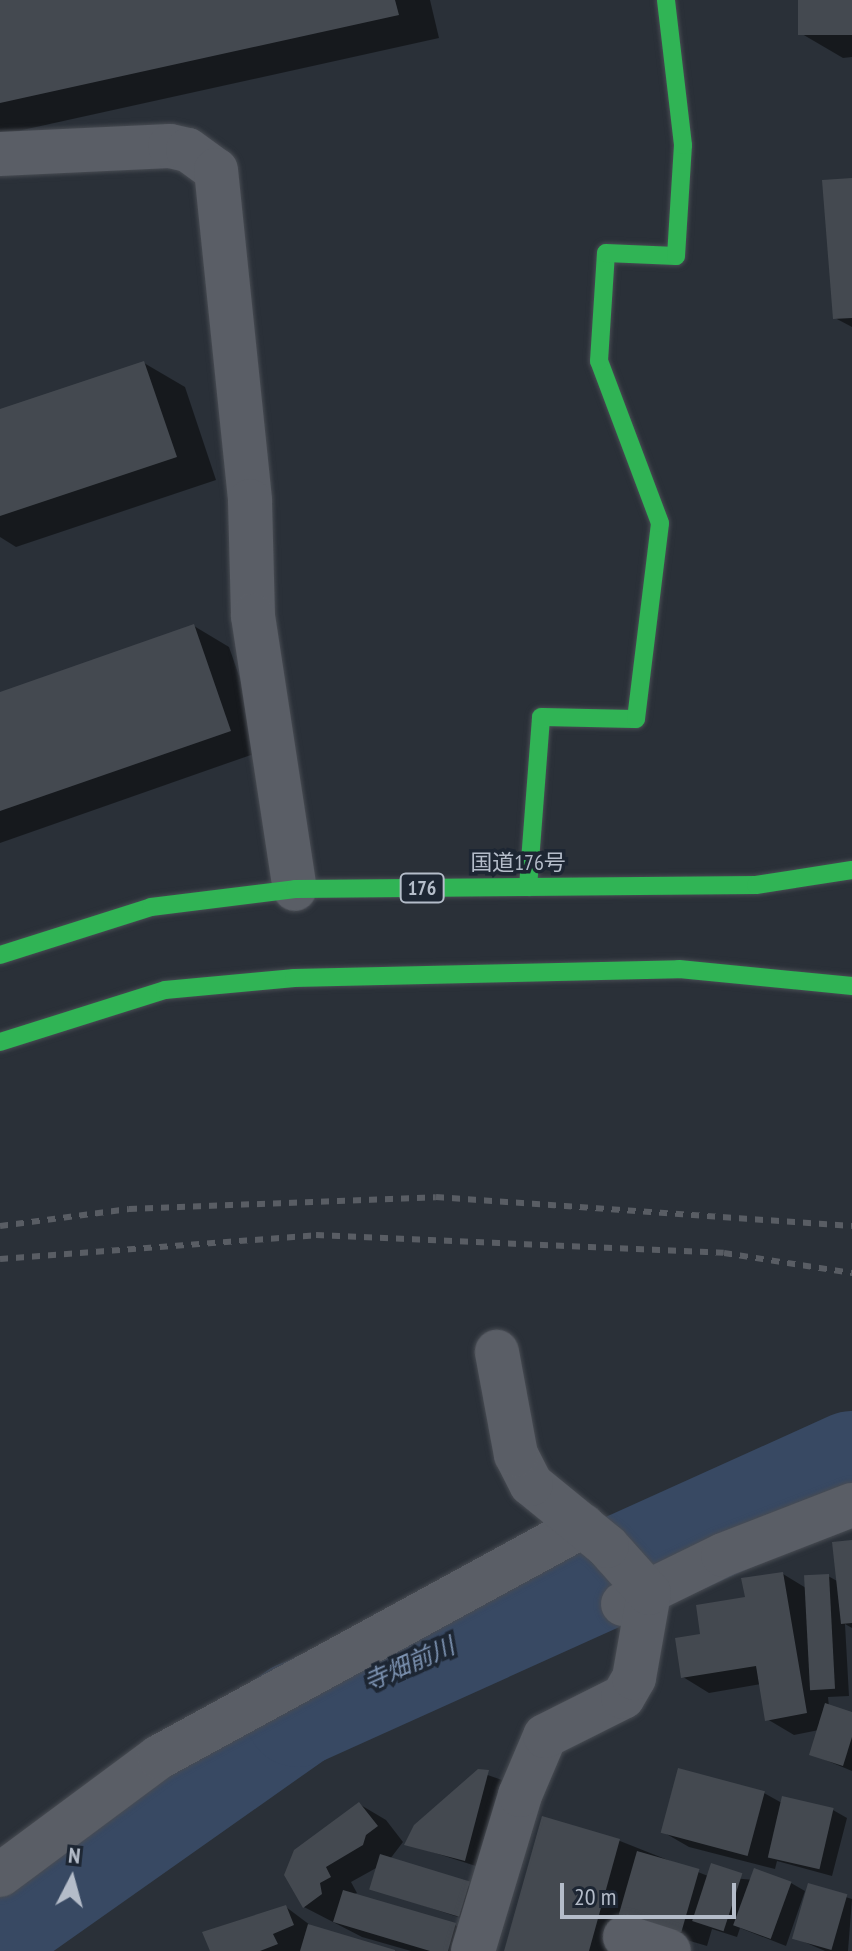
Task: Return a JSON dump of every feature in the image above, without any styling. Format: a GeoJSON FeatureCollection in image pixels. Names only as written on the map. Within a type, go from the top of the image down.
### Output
{"type":"FeatureCollection","features":[{"type":"Feature","properties":{"kind":"main road"},"geometry":{"type":"LineString","coordinates":[[528,887],[541,717],[636,719],[660,523],[599,361],[606,253],[676,256],[683,145],[666,0]]}},
{"type":"Feature","properties":{"kind":"main road","name":"国道176号"},"geometry":{"type":"LineString","coordinates":[[0,955],[151,907],[295,889],[756,885],[852,870]]}},
{"type":"Feature","properties":{"kind":"main road"},"geometry":{"type":"LineString","coordinates":[[0,1042],[165,990],[294,978],[679,969],[852,986]]}},
{"type":"Feature","properties":{"kind":"street"},"geometry":{"type":"LineString","coordinates":[[0,154],[170,146],[188,150],[216,170],[250,501],[253,616],[295,889]]}},
{"type":"Feature","properties":{"kind":"street"},"geometry":{"type":"LineString","coordinates":[[473,1951],[520,1795],[545,1736],[623,1697],[634,1678],[638,1594],[595,1536],[531,1484],[516,1455],[497,1352]]}},
{"type":"Feature","properties":{"kind":"street"},"geometry":{"type":"LineString","coordinates":[[638,1594],[723,1555],[852,1505]]}},
{"type":"Feature","properties":{"kind":"street"},"geometry":{"type":"LineString","coordinates":[[0,1875],[159,1757],[595,1536]]}},
{"type":"Feature","properties":{"kind":"street"},"geometry":{"type":"LineString","coordinates":[[625,1937],[669,1951]]}},
{"type":"Feature","properties":{"kind":"building"},"geometry":{"type":"Polygon","coordinates":[[[0,0],[395,0],[399,15],[0,103],[0,0]]]}},
{"type":"Feature","properties":{"kind":"building"},"geometry":{"type":"Polygon","coordinates":[[[798,0],[852,0],[852,35],[798,35],[798,0]]]}},
{"type":"Feature","properties":{"kind":"building"},"geometry":{"type":"Polygon","coordinates":[[[852,178],[852,318],[833,319],[822,180],[852,178]]]}},
{"type":"Feature","properties":{"kind":"building"},"geometry":{"type":"Polygon","coordinates":[[[144,361],[177,457],[0,516],[0,409],[144,361]]]}},
{"type":"Feature","properties":{"kind":"building"},"geometry":{"type":"Polygon","coordinates":[[[194,624],[231,731],[0,811],[0,692],[194,624]]]}},
{"type":"Feature","properties":{"kind":"building"},"geometry":{"type":"Polygon","coordinates":[[[852,1540],[852,1623],[841,1624],[832,1542],[852,1540]]]}},
{"type":"Feature","properties":{"kind":"building"},"geometry":{"type":"Polygon","coordinates":[[[783,1572],[807,1713],[765,1721],[756,1666],[681,1678],[675,1638],[700,1634],[696,1605],[745,1597],[741,1578],[783,1572]]]}},
{"type":"Feature","properties":{"kind":"building"},"geometry":{"type":"Polygon","coordinates":[[[829,1574],[835,1689],[810,1690],[804,1575],[829,1574]]]}},
{"type":"Feature","properties":{"kind":"building"},"geometry":{"type":"Polygon","coordinates":[[[825,1703],[852,1712],[852,1737],[843,1766],[809,1755],[825,1703]]]}},
{"type":"Feature","properties":{"kind":"building"},"geometry":{"type":"Polygon","coordinates":[[[678,1768],[765,1791],[748,1856],[661,1833],[678,1768]]]}},
{"type":"Feature","properties":{"kind":"building"},"geometry":{"type":"Polygon","coordinates":[[[478,1769],[489,1770],[465,1861],[404,1845],[414,1825],[478,1769]]]}},
{"type":"Feature","properties":{"kind":"building"},"geometry":{"type":"Polygon","coordinates":[[[782,1796],[834,1808],[819,1869],[768,1857],[782,1796]]]}},
{"type":"Feature","properties":{"kind":"building"},"geometry":{"type":"Polygon","coordinates":[[[359,1802],[378,1826],[366,1835],[363,1845],[326,1867],[331,1877],[320,1883],[322,1894],[303,1908],[284,1875],[294,1850],[359,1802]]]}},
{"type":"Feature","properties":{"kind":"building"},"geometry":{"type":"Polygon","coordinates":[[[542,1816],[620,1839],[589,1951],[504,1951],[542,1816]]]}},
{"type":"Feature","properties":{"kind":"building"},"geometry":{"type":"Polygon","coordinates":[[[637,1851],[699,1869],[681,1932],[619,1914],[637,1851]]]}},
{"type":"Feature","properties":{"kind":"building"},"geometry":{"type":"Polygon","coordinates":[[[380,1854],[470,1881],[459,1917],[369,1889],[380,1854]]]}},
{"type":"Feature","properties":{"kind":"building"},"geometry":{"type":"Polygon","coordinates":[[[711,1863],[742,1873],[724,1931],[692,1921],[711,1863]]]}},
{"type":"Feature","properties":{"kind":"building"},"geometry":{"type":"Polygon","coordinates":[[[754,1868],[792,1882],[771,1939],[733,1925],[754,1868]]]}},
{"type":"Feature","properties":{"kind":"building"},"geometry":{"type":"Polygon","coordinates":[[[808,1883],[847,1894],[831,1950],[792,1939],[808,1883]]]}},
{"type":"Feature","properties":{"kind":"building"},"geometry":{"type":"Polygon","coordinates":[[[343,1890],[456,1923],[448,1951],[430,1951],[333,1922],[343,1890]]]}},
{"type":"Feature","properties":{"kind":"building"},"geometry":{"type":"Polygon","coordinates":[[[286,1905],[294,1925],[273,1934],[278,1944],[260,1951],[210,1951],[202,1932],[286,1905]]]}},
{"type":"Feature","properties":{"kind":"building"},"geometry":{"type":"Polygon","coordinates":[[[308,1924],[395,1950],[395,1951],[300,1951],[308,1924]]]}},
{"type":"Feature","properties":{"kind":"waterway","name":"寺畑前川"},"geometry":{"type":"LineString","coordinates":[[0,1924],[298,1714],[852,1464]]}},
{"type":"Feature","properties":{"kind":"railway"},"geometry":{"type":"LineString","coordinates":[[0,1226],[129,1209],[436,1197],[852,1226]]}},
{"type":"Feature","properties":{"kind":"railway"},"geometry":{"type":"LineString","coordinates":[[0,1259],[316,1235],[724,1253],[852,1273]]}},
{"type":"Feature","properties":{"kind":"traffic: fast"},"geometry":{"type":"LineString","coordinates":[[528,887],[541,717],[636,719],[660,523],[599,361],[606,253],[676,256],[683,145],[666,0]]}},
{"type":"Feature","properties":{"kind":"traffic: fast"},"geometry":{"type":"LineString","coordinates":[[0,955],[151,907],[295,889],[756,885],[852,870]]}},
{"type":"Feature","properties":{"kind":"traffic: fast"},"geometry":{"type":"LineString","coordinates":[[0,1042],[165,990],[294,978],[679,969],[852,986]]}}]}
